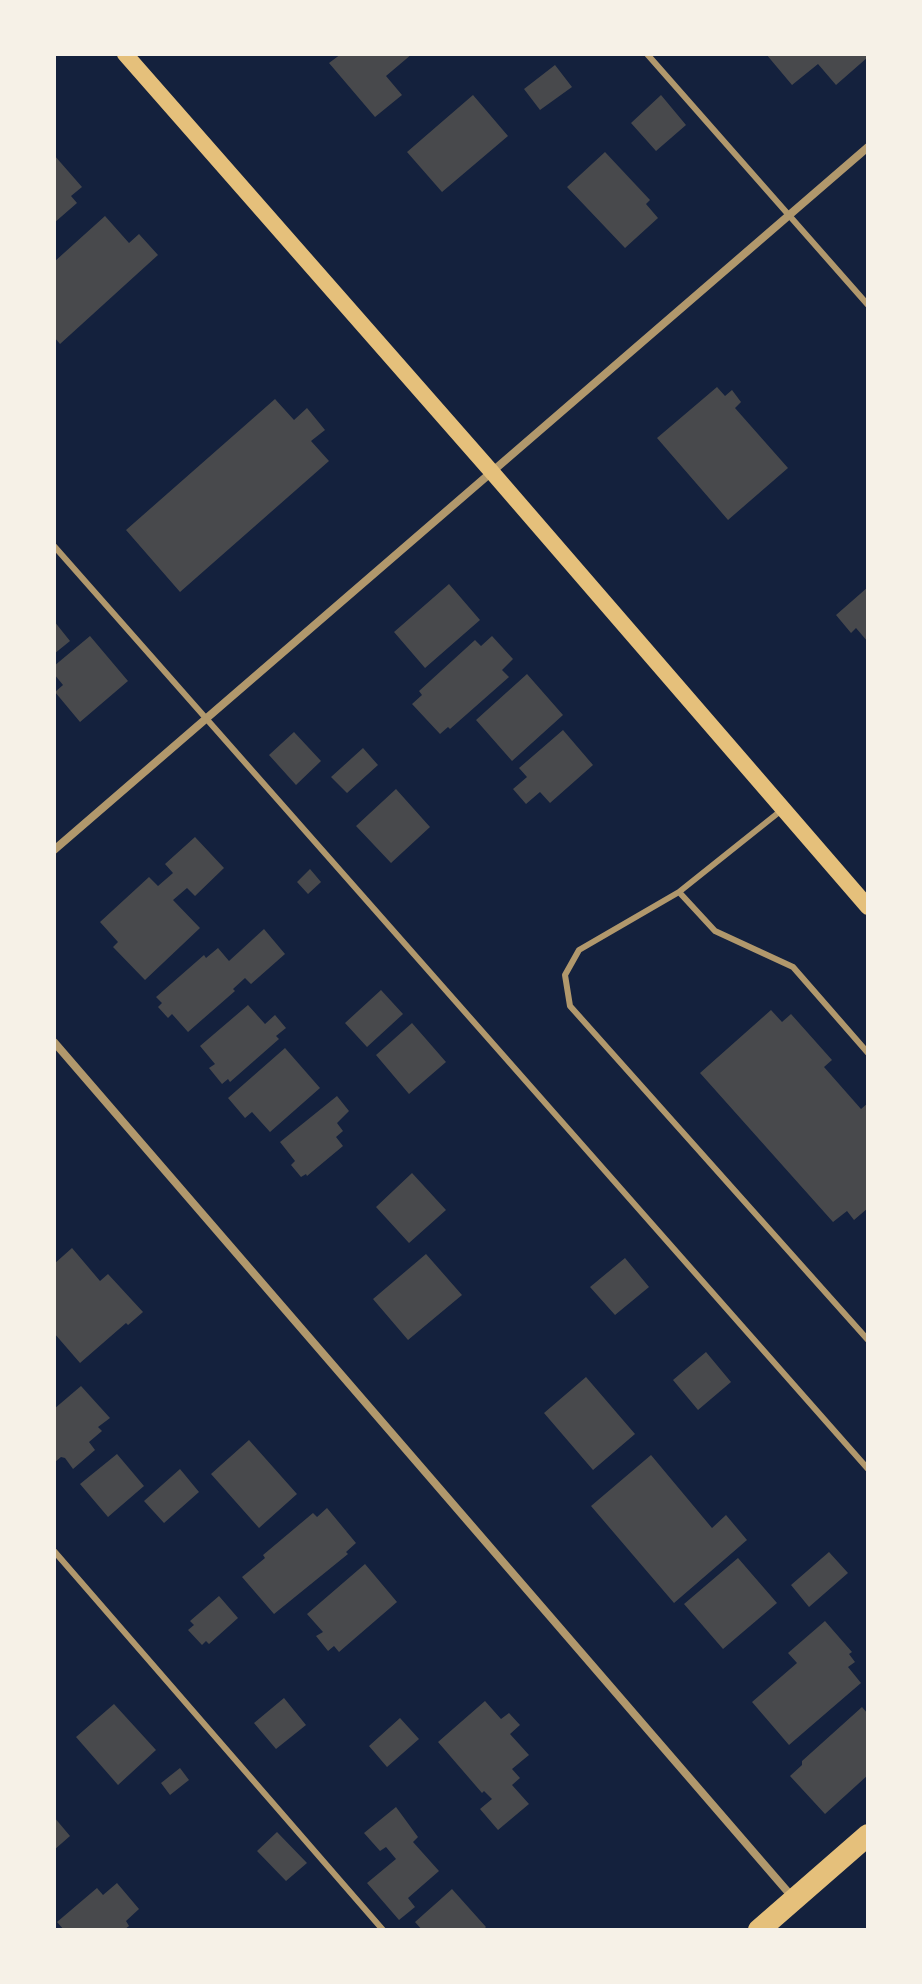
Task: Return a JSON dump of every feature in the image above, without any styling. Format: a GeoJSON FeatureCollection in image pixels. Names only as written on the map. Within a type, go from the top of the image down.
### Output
{"type":"FeatureCollection","features":[{"type":"Feature","properties":{"kind":"highway"},"geometry":{"type":"LineString","coordinates":[[759,1930],[868,1835]]}},
{"type":"Feature","properties":{"kind":"main road"},"geometry":{"type":"LineString","coordinates":[[125,54],[868,907]]}},
{"type":"Feature","properties":{"kind":"street"},"geometry":{"type":"LineString","coordinates":[[54,850],[868,147]]}},
{"type":"Feature","properties":{"kind":"street"},"geometry":{"type":"LineString","coordinates":[[54,1042],[794,1899]]}},
{"type":"Feature","properties":{"kind":"lane"},"geometry":{"type":"LineString","coordinates":[[647,54],[868,305]]}},
{"type":"Feature","properties":{"kind":"lane"},"geometry":{"type":"LineString","coordinates":[[54,546],[868,1469]]}},
{"type":"Feature","properties":{"kind":"lane"},"geometry":{"type":"LineString","coordinates":[[783,809],[679,892],[579,950],[565,975],[570,1006],[868,1340]]}},
{"type":"Feature","properties":{"kind":"lane"},"geometry":{"type":"LineString","coordinates":[[679,892],[715,931],[793,967],[868,1053]]}},
{"type":"Feature","properties":{"kind":"lane"},"geometry":{"type":"LineString","coordinates":[[54,1551],[383,1930]]}},
{"type":"Feature","properties":{"kind":"building"},"geometry":{"type":"Polygon","coordinates":[[[341,54],[412,54],[386,76],[402,95],[375,117],[329,63],[341,54]]]}},
{"type":"Feature","properties":{"kind":"building"},"geometry":{"type":"Polygon","coordinates":[[[766,54],[868,54],[868,57],[836,85],[818,64],[792,85],[766,54]]]}},
{"type":"Feature","properties":{"kind":"building"},"geometry":{"type":"Polygon","coordinates":[[[555,65],[572,87],[540,110],[524,89],[555,65]]]}},
{"type":"Feature","properties":{"kind":"building"},"geometry":{"type":"Polygon","coordinates":[[[473,95],[508,136],[442,192],[407,152],[473,95]]]}},
{"type":"Feature","properties":{"kind":"building"},"geometry":{"type":"Polygon","coordinates":[[[661,95],[686,125],[656,151],[631,123],[661,95]]]}},
{"type":"Feature","properties":{"kind":"building"},"geometry":{"type":"Polygon","coordinates":[[[605,152],[650,200],[646,204],[658,218],[625,248],[567,187],[605,152]]]}},
{"type":"Feature","properties":{"kind":"building"},"geometry":{"type":"Polygon","coordinates":[[[54,155],[82,187],[71,196],[77,203],[54,223],[54,155]]]}},
{"type":"Feature","properties":{"kind":"building"},"geometry":{"type":"Polygon","coordinates":[[[105,216],[129,243],[139,234],[158,255],[60,344],[54,337],[54,262],[105,216]]]}},
{"type":"Feature","properties":{"kind":"building"},"geometry":{"type":"Polygon","coordinates":[[[717,387],[725,396],[732,390],[741,402],[735,408],[788,468],[728,520],[657,438],[717,387]]]}},
{"type":"Feature","properties":{"kind":"building"},"geometry":{"type":"Polygon","coordinates":[[[275,399],[294,420],[307,408],[325,430],[311,441],[329,461],[180,592],[126,530],[275,399]]]}},
{"type":"Feature","properties":{"kind":"building"},"geometry":{"type":"Polygon","coordinates":[[[449,584],[480,620],[425,668],[394,632],[449,584]]]}},
{"type":"Feature","properties":{"kind":"building"},"geometry":{"type":"Polygon","coordinates":[[[868,587],[868,642],[856,628],[851,633],[836,615],[868,587]]]}},
{"type":"Feature","properties":{"kind":"building"},"geometry":{"type":"Polygon","coordinates":[[[54,621],[70,641],[54,654],[54,621]]]}},
{"type":"Feature","properties":{"kind":"building"},"geometry":{"type":"Polygon","coordinates":[[[90,636],[128,681],[80,722],[55,692],[63,685],[54,674],[54,666],[90,636]]]}},
{"type":"Feature","properties":{"kind":"building"},"geometry":{"type":"Polygon","coordinates":[[[492,636],[513,659],[502,670],[509,677],[450,729],[448,727],[440,734],[412,704],[422,695],[419,691],[475,640],[481,646],[492,636]]]}},
{"type":"Feature","properties":{"kind":"building"},"geometry":{"type":"Polygon","coordinates":[[[527,674],[563,715],[512,761],[476,720],[527,674]]]}},
{"type":"Feature","properties":{"kind":"building"},"geometry":{"type":"Polygon","coordinates":[[[563,730],[593,765],[550,803],[540,792],[526,804],[513,789],[527,777],[519,768],[563,730]]]}},
{"type":"Feature","properties":{"kind":"building"},"geometry":{"type":"Polygon","coordinates":[[[294,732],[321,761],[296,785],[269,755],[294,732]]]}},
{"type":"Feature","properties":{"kind":"building"},"geometry":{"type":"Polygon","coordinates":[[[363,748],[378,765],[347,793],[331,777],[363,748]]]}},
{"type":"Feature","properties":{"kind":"building"},"geometry":{"type":"Polygon","coordinates":[[[396,789],[430,827],[391,863],[356,826],[396,789]]]}},
{"type":"Feature","properties":{"kind":"building"},"geometry":{"type":"Polygon","coordinates":[[[195,837],[224,868],[195,896],[187,888],[173,900],[200,928],[145,980],[113,947],[118,942],[100,922],[149,877],[158,886],[173,873],[165,864],[195,837]]]}},
{"type":"Feature","properties":{"kind":"building"},"geometry":{"type":"Polygon","coordinates":[[[310,869],[321,882],[308,894],[297,882],[310,869]]]}},
{"type":"Feature","properties":{"kind":"building"},"geometry":{"type":"Polygon","coordinates":[[[264,929],[285,954],[251,984],[245,978],[233,989],[235,991],[188,1032],[172,1014],[168,1018],[158,1007],[162,1003],[156,997],[204,955],[206,958],[218,948],[229,961],[264,929]]]}},
{"type":"Feature","properties":{"kind":"building"},"geometry":{"type":"Polygon","coordinates":[[[381,990],[403,1014],[367,1047],[345,1023],[381,990]]]}},
{"type":"Feature","properties":{"kind":"building"},"geometry":{"type":"Polygon","coordinates":[[[248,1005],[265,1024],[275,1015],[286,1028],[276,1036],[279,1039],[230,1082],[228,1079],[222,1084],[209,1068],[215,1064],[200,1046],[248,1005]]]}},
{"type":"Feature","properties":{"kind":"building"},"geometry":{"type":"Polygon","coordinates":[[[771,1010],[782,1022],[791,1014],[832,1060],[824,1067],[861,1109],[868,1103],[868,1208],[854,1220],[847,1211],[833,1222],[700,1073],[771,1010]]]}},
{"type":"Feature","properties":{"kind":"building"},"geometry":{"type":"Polygon","coordinates":[[[412,1023],[446,1062],[409,1094],[376,1055],[412,1023]]]}},
{"type":"Feature","properties":{"kind":"building"},"geometry":{"type":"Polygon","coordinates":[[[285,1048],[320,1088],[270,1132],[252,1112],[245,1118],[228,1098],[285,1048]]]}},
{"type":"Feature","properties":{"kind":"building"},"geometry":{"type":"Polygon","coordinates":[[[337,1096],[349,1111],[337,1123],[343,1131],[336,1137],[343,1146],[307,1176],[301,1177],[291,1165],[295,1161],[280,1142],[337,1096]]]}},
{"type":"Feature","properties":{"kind":"building"},"geometry":{"type":"Polygon","coordinates":[[[412,1173],[446,1210],[409,1243],[376,1207],[412,1173]]]}},
{"type":"Feature","properties":{"kind":"building"},"geometry":{"type":"Polygon","coordinates":[[[72,1248],[100,1281],[108,1274],[143,1312],[80,1363],[54,1333],[54,1264],[72,1248]]]}},
{"type":"Feature","properties":{"kind":"building"},"geometry":{"type":"Polygon","coordinates":[[[426,1254],[462,1295],[408,1340],[373,1299],[426,1254]]]}},
{"type":"Feature","properties":{"kind":"building"},"geometry":{"type":"Polygon","coordinates":[[[625,1258],[649,1287],[615,1315],[590,1287],[625,1258]]]}},
{"type":"Feature","properties":{"kind":"building"},"geometry":{"type":"Polygon","coordinates":[[[706,1352],[731,1382],[698,1410],[673,1380],[706,1352]]]}},
{"type":"Feature","properties":{"kind":"building"},"geometry":{"type":"Polygon","coordinates":[[[586,1377],[635,1434],[593,1470],[544,1413],[586,1377]]]}},
{"type":"Feature","properties":{"kind":"building"},"geometry":{"type":"Polygon","coordinates":[[[81,1386],[110,1418],[98,1427],[102,1431],[89,1442],[95,1450],[73,1469],[65,1458],[54,1461],[54,1409],[81,1386]]]}},
{"type":"Feature","properties":{"kind":"building"},"geometry":{"type":"Polygon","coordinates":[[[249,1440],[297,1494],[259,1528],[211,1474],[249,1440]]]}},
{"type":"Feature","properties":{"kind":"building"},"geometry":{"type":"Polygon","coordinates":[[[117,1454],[144,1486],[108,1517],[80,1484],[117,1454]]]}},
{"type":"Feature","properties":{"kind":"building"},"geometry":{"type":"Polygon","coordinates":[[[651,1455],[712,1528],[726,1515],[747,1540],[674,1603],[591,1506],[651,1455]]]}},
{"type":"Feature","properties":{"kind":"building"},"geometry":{"type":"Polygon","coordinates":[[[180,1469],[199,1492],[164,1523],[144,1501],[180,1469]]]}},
{"type":"Feature","properties":{"kind":"building"},"geometry":{"type":"Polygon","coordinates":[[[327,1508],[356,1543],[346,1552],[348,1554],[274,1614],[242,1577],[313,1513],[317,1517],[327,1508]]]}},
{"type":"Feature","properties":{"kind":"building"},"geometry":{"type":"Polygon","coordinates":[[[829,1552],[848,1573],[809,1607],[791,1585],[829,1552]]]}},
{"type":"Feature","properties":{"kind":"building"},"geometry":{"type":"Polygon","coordinates":[[[738,1558],[777,1603],[723,1649],[684,1604],[738,1558]]]}},
{"type":"Feature","properties":{"kind":"building"},"geometry":{"type":"Polygon","coordinates":[[[365,1564],[397,1602],[339,1652],[334,1646],[328,1651],[316,1636],[323,1632],[307,1614],[365,1564]]]}},
{"type":"Feature","properties":{"kind":"building"},"geometry":{"type":"Polygon","coordinates":[[[219,1596],[238,1618],[209,1644],[206,1641],[202,1645],[188,1630],[194,1625],[190,1621],[219,1596]]]}},
{"type":"Feature","properties":{"kind":"building"},"geometry":{"type":"Polygon","coordinates":[[[825,1621],[852,1652],[849,1654],[855,1662],[848,1667],[861,1683],[789,1745],[752,1702],[797,1663],[788,1653],[825,1621]]]}},
{"type":"Feature","properties":{"kind":"building"},"geometry":{"type":"Polygon","coordinates":[[[284,1698],[306,1725],[276,1749],[254,1723],[284,1698]]]}},
{"type":"Feature","properties":{"kind":"building"},"geometry":{"type":"Polygon","coordinates":[[[485,1701],[501,1719],[509,1713],[520,1725],[510,1734],[529,1755],[512,1769],[520,1778],[512,1785],[529,1804],[498,1830],[480,1809],[492,1799],[484,1791],[482,1793],[438,1742],[485,1701]]]}},
{"type":"Feature","properties":{"kind":"building"},"geometry":{"type":"Polygon","coordinates":[[[114,1704],[156,1750],[118,1785],[76,1737],[114,1704]]]}},
{"type":"Feature","properties":{"kind":"building"},"geometry":{"type":"Polygon","coordinates":[[[862,1707],[868,1714],[868,1775],[825,1814],[790,1776],[802,1765],[802,1761],[862,1707]]]}},
{"type":"Feature","properties":{"kind":"building"},"geometry":{"type":"Polygon","coordinates":[[[400,1718],[419,1739],[387,1767],[369,1746],[400,1718]]]}},
{"type":"Feature","properties":{"kind":"building"},"geometry":{"type":"Polygon","coordinates":[[[180,1768],[189,1780],[170,1795],[161,1783],[180,1768]]]}},
{"type":"Feature","properties":{"kind":"building"},"geometry":{"type":"Polygon","coordinates":[[[396,1807],[418,1837],[413,1842],[439,1871],[408,1898],[415,1907],[399,1920],[367,1883],[396,1859],[386,1847],[380,1851],[364,1833],[396,1807]]]}},
{"type":"Feature","properties":{"kind":"building"},"geometry":{"type":"Polygon","coordinates":[[[54,1817],[70,1836],[54,1850],[54,1817]]]}},
{"type":"Feature","properties":{"kind":"building"},"geometry":{"type":"Polygon","coordinates":[[[277,1832],[307,1863],[286,1881],[257,1851],[277,1832]]]}},
{"type":"Feature","properties":{"kind":"building"},"geometry":{"type":"Polygon","coordinates":[[[117,1883],[139,1909],[126,1921],[129,1926],[124,1930],[64,1930],[57,1922],[97,1888],[103,1895],[117,1883]]]}},
{"type":"Feature","properties":{"kind":"building"},"geometry":{"type":"Polygon","coordinates":[[[452,1889],[486,1927],[483,1930],[422,1930],[415,1922],[452,1889]]]}}]}
